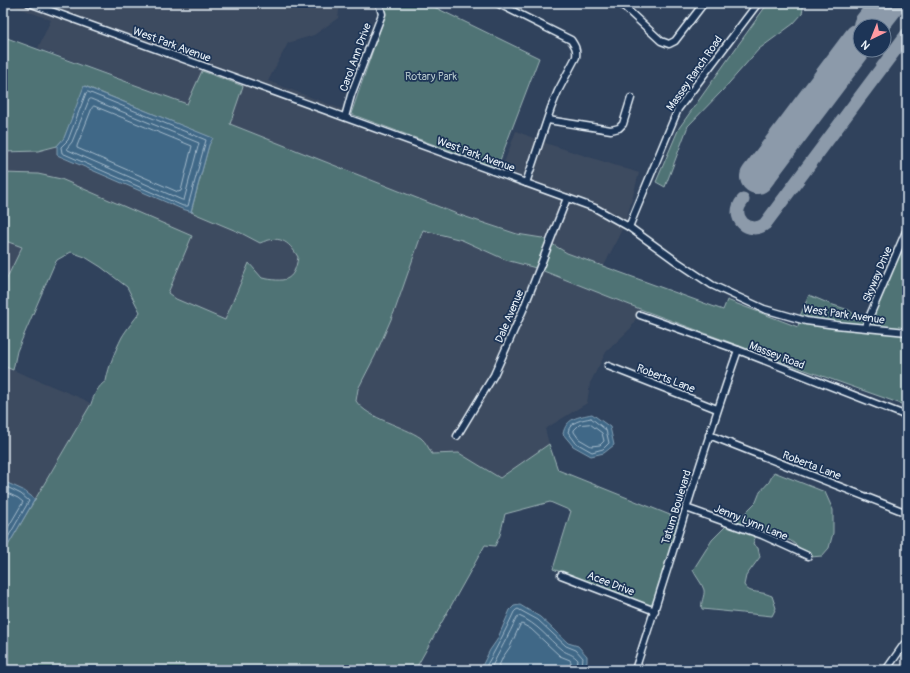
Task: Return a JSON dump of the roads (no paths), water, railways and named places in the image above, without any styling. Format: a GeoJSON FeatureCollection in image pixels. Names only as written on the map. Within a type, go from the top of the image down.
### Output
{"type":"FeatureCollection","features":[{"type":"Feature","properties":{"kind":"street","name":"West Park Avenue"},"geometry":{"type":"LineString","coordinates":[[29,3],[595,208],[629,226],[676,261],[712,285],[764,309],[806,320],[836,325],[907,332]]}},
{"type":"Feature","properties":{"kind":"street","name":"Carol Ann Drive"},"geometry":{"type":"LineString","coordinates":[[344,117],[382,14],[379,3]]}},
{"type":"Feature","properties":{"kind":"street"},"geometry":{"type":"LineString","coordinates":[[498,3],[570,40],[577,51],[576,57],[558,91],[526,183]]}},
{"type":"Feature","properties":{"kind":"street"},"geometry":{"type":"LineString","coordinates":[[620,3],[661,42],[669,44],[675,41],[704,3]]}},
{"type":"Feature","properties":{"kind":"street","name":"Massey Ranch Road"},"geometry":{"type":"LineString","coordinates":[[629,226],[678,110],[758,3]]}},
{"type":"Feature","properties":{"kind":"street"},"geometry":{"type":"LineString","coordinates":[[548,120],[611,130],[619,128],[623,124],[630,98]]}},
{"type":"Feature","properties":{"kind":"street","name":"Dale Avenue"},"geometry":{"type":"LineString","coordinates":[[457,436],[497,368],[524,310],[567,198]]}},
{"type":"Feature","properties":{"kind":"street","name":"Skyway Drive"},"geometry":{"type":"LineString","coordinates":[[865,327],[907,229]]}},
{"type":"Feature","properties":{"kind":"street","name":"Massey Road"},"geometry":{"type":"LineString","coordinates":[[640,315],[738,350],[907,416]]}},
{"type":"Feature","properties":{"kind":"street","name":"Tatum Boulevard"},"geometry":{"type":"LineString","coordinates":[[635,670],[655,611],[717,409],[738,350]]}},
{"type":"Feature","properties":{"kind":"street","name":"Roberts Lane"},"geometry":{"type":"LineString","coordinates":[[608,366],[717,409]]}},
{"type":"Feature","properties":{"kind":"street","name":"Roberta Lane"},"geometry":{"type":"LineString","coordinates":[[709,435],[907,513]]}},
{"type":"Feature","properties":{"kind":"street","name":"Jenny Lynn Lane"},"geometry":{"type":"LineString","coordinates":[[686,508],[762,535],[808,556]]}},
{"type":"Feature","properties":{"kind":"street","name":"Acee Drive"},"geometry":{"type":"LineString","coordinates":[[561,575],[655,611]]}},
{"type":"Feature","properties":{"kind":"street"},"geometry":{"type":"LineString","coordinates":[[886,670],[907,640]]}},
{"type":"Feature","properties":{"kind":"water"},"geometry":{"type":"Polygon","coordinates":[[[84,86],[213,138],[209,145],[191,211],[193,212],[182,209],[57,155],[57,146],[64,138],[84,86]]]}},
{"type":"Feature","properties":{"kind":"water"},"geometry":{"type":"Polygon","coordinates":[[[592,414],[610,427],[614,445],[604,453],[591,456],[573,446],[563,434],[570,421],[577,417],[592,414]]]}},
{"type":"Feature","properties":{"kind":"water"},"geometry":{"type":"Polygon","coordinates":[[[3,481],[23,490],[35,499],[3,554],[3,481]]]}},
{"type":"Feature","properties":{"kind":"water"},"geometry":{"type":"Polygon","coordinates":[[[520,605],[540,617],[568,643],[578,646],[587,656],[587,662],[584,670],[480,670],[497,640],[510,610],[514,606],[520,605]]]}},
{"type":"Feature","properties":{"kind":"park label","name":"Rotary Park"},"geometry":{"type":"Point","coordinates":[431,76]}}]}
